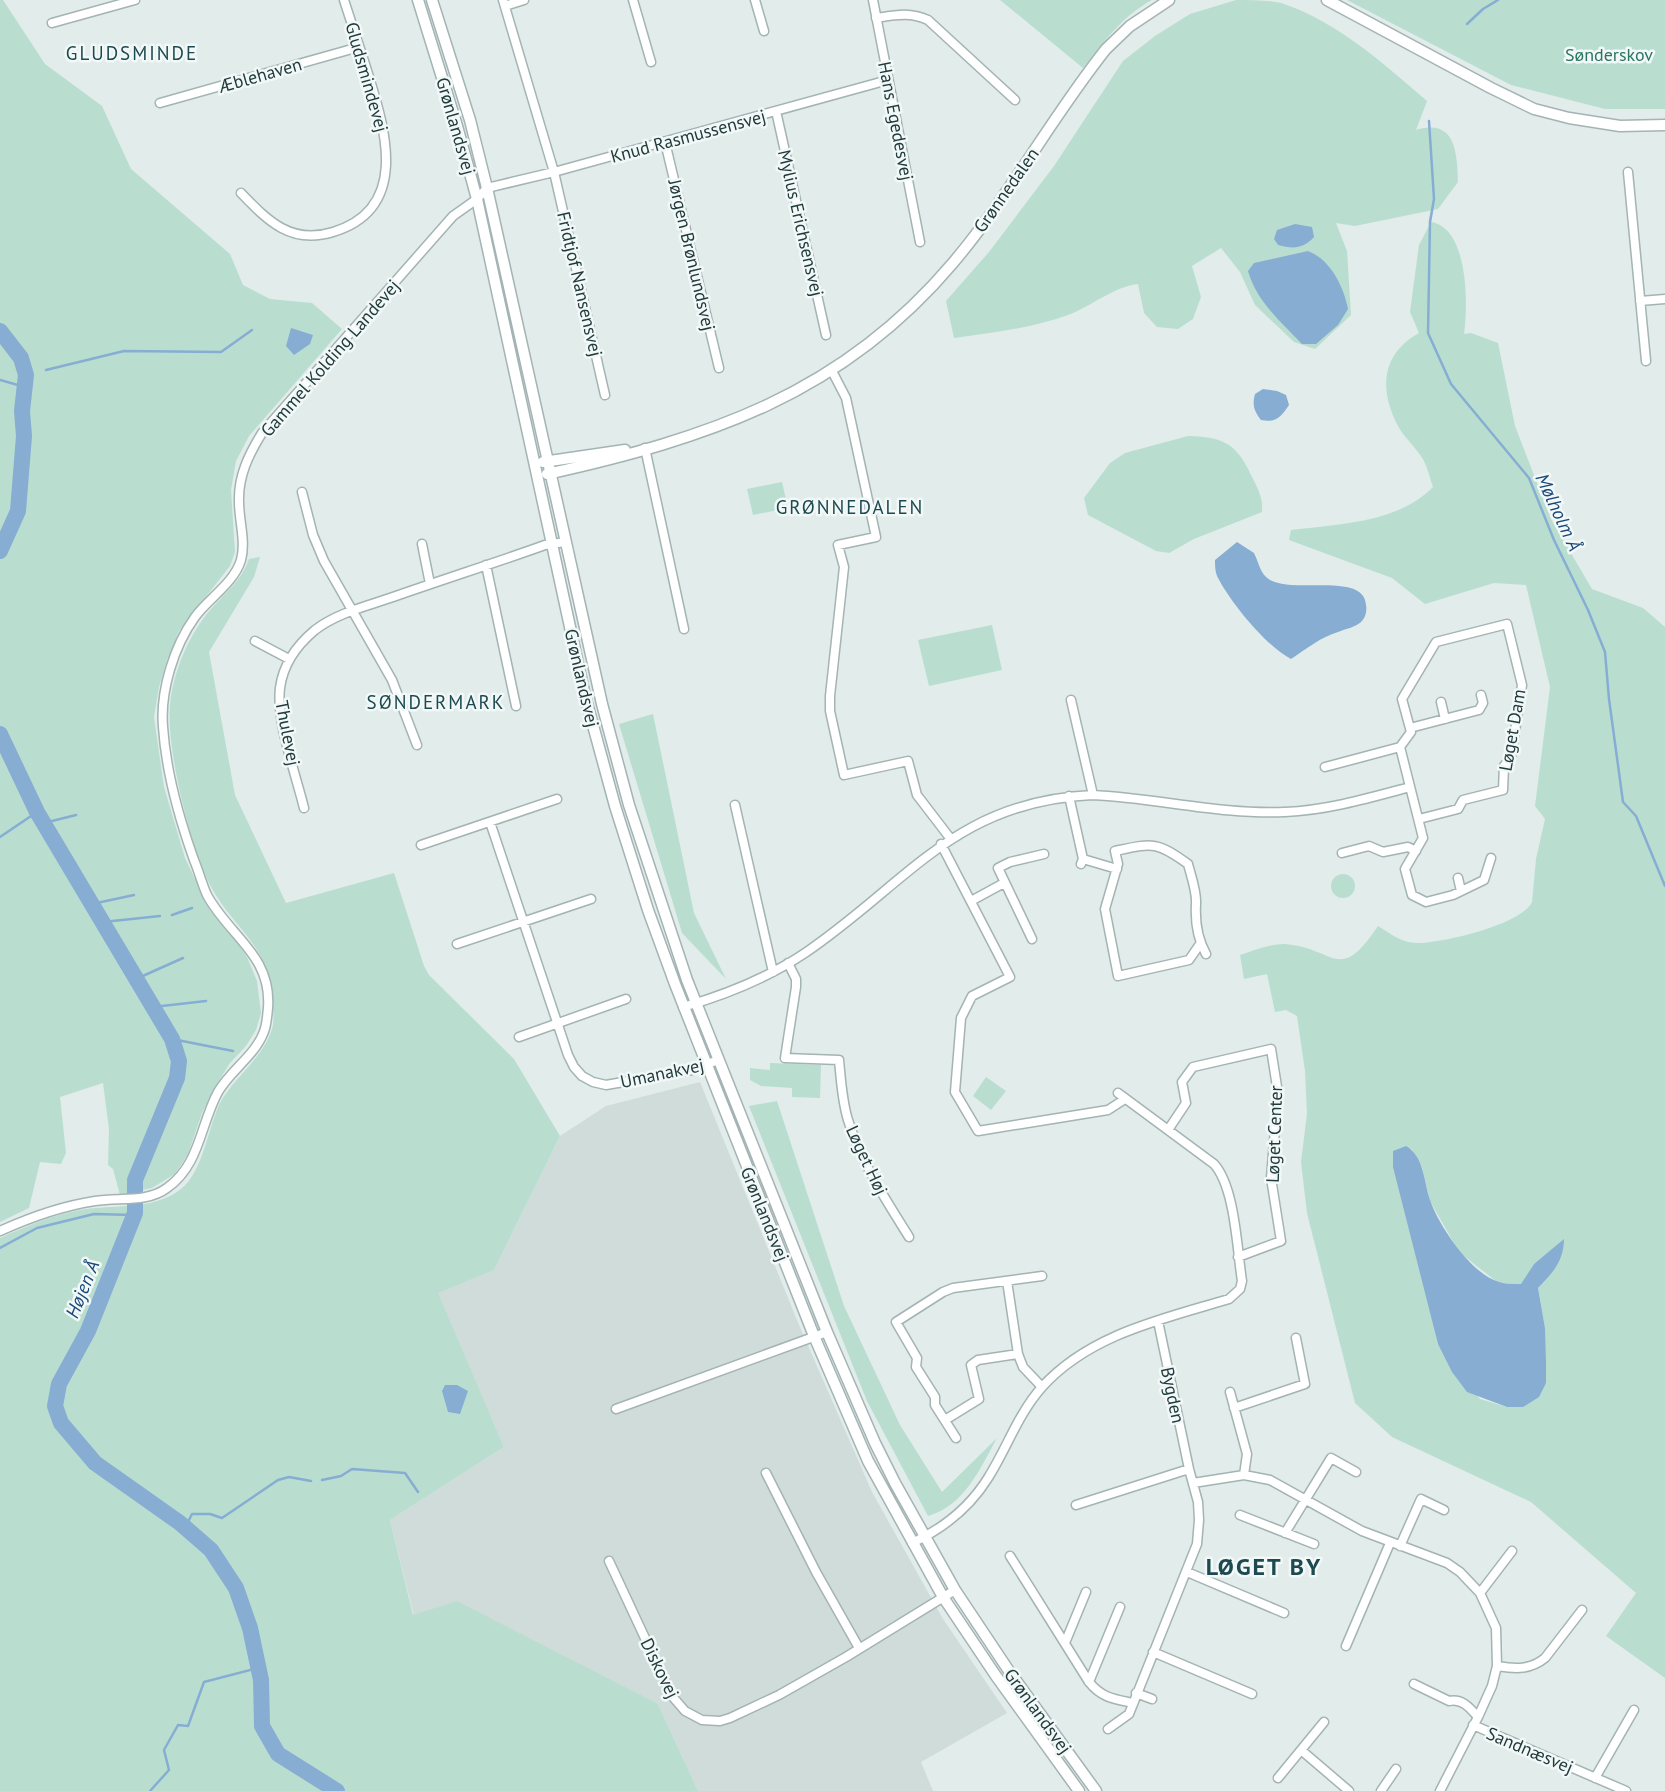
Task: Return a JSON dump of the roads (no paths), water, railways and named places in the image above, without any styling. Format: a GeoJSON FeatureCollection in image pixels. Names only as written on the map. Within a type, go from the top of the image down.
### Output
{"type":"FeatureCollection","features":[{"type":"Feature","properties":{"kind":"street"},"geometry":{"type":"LineString","coordinates":[[52,23],[135,0]]}},
{"type":"Feature","properties":{"kind":"street","name":"Gludsmindevej"},"geometry":{"type":"LineString","coordinates":[[241,193],[269,223],[292,233],[319,235],[336,231],[354,222],[370,209],[381,191],[387,156],[383,121],[344,0]]}},
{"type":"Feature","properties":{"kind":"street","name":"Grønlandsvej"},"geometry":{"type":"LineString","coordinates":[[418,0],[477,199],[587,704],[615,806],[651,919],[683,1007],[814,1336],[868,1461],[943,1597],[1079,1791]]}},
{"type":"Feature","properties":{"kind":"street","name":"Grønlandsvej"},"geometry":{"type":"LineString","coordinates":[[432,0],[470,120],[487,188],[602,704],[629,805],[696,1003],[827,1332],[875,1443],[924,1538],[955,1590],[1009,1671],[1096,1791]]}},
{"type":"Feature","properties":{"kind":"street"},"geometry":{"type":"LineString","coordinates":[[504,3],[524,0]]}},
{"type":"Feature","properties":{"kind":"street"},"geometry":{"type":"LineString","coordinates":[[633,0],[651,62]]}},
{"type":"Feature","properties":{"kind":"street"},"geometry":{"type":"LineString","coordinates":[[755,0],[764,31]]}},
{"type":"Feature","properties":{"kind":"street","name":"Hans Egedesvej"},"geometry":{"type":"LineString","coordinates":[[873,0],[920,242]]}},
{"type":"Feature","properties":{"kind":"street","name":"Grønnedalen"},"geometry":{"type":"LineString","coordinates":[[538,476],[623,456],[695,435],[784,399],[832,371],[893,324],[951,265],[984,223],[1106,49],[1130,26],[1169,0]]}},
{"type":"Feature","properties":{"kind":"street"},"geometry":{"type":"LineString","coordinates":[[1327,0],[1534,109],[1620,126],[1665,125]]}},
{"type":"Feature","properties":{"kind":"street","name":"Fridtjof Nansensvej"},"geometry":{"type":"LineString","coordinates":[[504,3],[554,172],[605,395]]}},
{"type":"Feature","properties":{"kind":"street"},"geometry":{"type":"LineString","coordinates":[[876,18],[905,14],[928,20],[1015,100]]}},
{"type":"Feature","properties":{"kind":"street","name":"Æblehaven"},"geometry":{"type":"LineString","coordinates":[[160,103],[359,47]]}},
{"type":"Feature","properties":{"kind":"street","name":"Knud Rasmussensvej"},"geometry":{"type":"LineString","coordinates":[[487,188],[666,142],[888,80]]}},
{"type":"Feature","properties":{"kind":"street","name":"Mylius Erichsensvej"},"geometry":{"type":"LineString","coordinates":[[776,111],[826,335]]}},
{"type":"Feature","properties":{"kind":"street","name":"Jørgen Brønlundsvej"},"geometry":{"type":"LineString","coordinates":[[666,142],[719,368]]}},
{"type":"Feature","properties":{"kind":"street"},"geometry":{"type":"LineString","coordinates":[[1628,172],[1646,362]]}},
{"type":"Feature","properties":{"kind":"street","name":"Gammel Kolding Landevej"},"geometry":{"type":"LineString","coordinates":[[0,1231],[61,1208],[162,1192],[187,1167],[196,1152],[218,1092],[263,1034],[268,999],[259,962],[206,894],[174,796],[162,726],[168,679],[183,638],[196,617],[234,573],[240,560],[243,546],[240,488],[243,469],[262,433],[453,216],[477,199],[487,188]]}},
{"type":"Feature","properties":{"kind":"street"},"geometry":{"type":"LineString","coordinates":[[1640,301],[1665,299]]}},
{"type":"Feature","properties":{"kind":"street"},"geometry":{"type":"LineString","coordinates":[[832,371],[846,398],[876,537],[838,545],[844,568],[830,711],[844,775],[908,761],[917,795],[950,838]]}},
{"type":"Feature","properties":{"kind":"street"},"geometry":{"type":"LineString","coordinates":[[642,449],[684,629]]}},
{"type":"Feature","properties":{"kind":"street","name":"Grønnedalen"},"geometry":{"type":"LineString","coordinates":[[536,463],[642,449]]}},
{"type":"Feature","properties":{"kind":"street"},"geometry":{"type":"LineString","coordinates":[[302,492],[313,535],[332,578],[392,680],[417,745]]}},
{"type":"Feature","properties":{"kind":"street","name":"Thulevej"},"geometry":{"type":"LineString","coordinates":[[304,808],[280,707],[282,678],[289,659],[301,643],[318,628],[352,611],[486,565],[565,542]]}},
{"type":"Feature","properties":{"kind":"street"},"geometry":{"type":"LineString","coordinates":[[422,544],[430,584]]}},
{"type":"Feature","properties":{"kind":"street"},"geometry":{"type":"LineString","coordinates":[[486,565],[516,706]]}},
{"type":"Feature","properties":{"kind":"street","name":"Løget Dam"},"geometry":{"type":"LineString","coordinates":[[1419,819],[1458,809],[1463,800],[1503,790],[1504,766],[1511,757],[1522,684],[1507,624],[1436,642],[1402,699],[1410,728],[1479,710],[1483,703],[1481,695]]}},
{"type":"Feature","properties":{"kind":"street"},"geometry":{"type":"LineString","coordinates":[[255,640],[289,659]]}},
{"type":"Feature","properties":{"kind":"street"},"geometry":{"type":"LineString","coordinates":[[1071,700],[1093,796]]}},
{"type":"Feature","properties":{"kind":"street"},"geometry":{"type":"LineString","coordinates":[[1441,702],[1445,719]]}},
{"type":"Feature","properties":{"kind":"street"},"geometry":{"type":"LineString","coordinates":[[1325,767],[1400,747],[1410,728]]}},
{"type":"Feature","properties":{"kind":"street"},"geometry":{"type":"LineString","coordinates":[[1400,747],[1423,838],[1405,869],[1412,895],[1426,902],[1461,891],[1484,880],[1491,858]]}},
{"type":"Feature","properties":{"kind":"street"},"geometry":{"type":"LineString","coordinates":[[683,1007],[773,972],[788,963],[850,918],[950,838],[1001,812],[1069,796],[1093,796],[1282,813],[1341,806],[1410,787]]}},
{"type":"Feature","properties":{"kind":"street"},"geometry":{"type":"LineString","coordinates":[[1069,796],[1082,861],[1117,869]]}},
{"type":"Feature","properties":{"kind":"street"},"geometry":{"type":"LineString","coordinates":[[421,845],[557,799]]}},
{"type":"Feature","properties":{"kind":"street"},"geometry":{"type":"LineString","coordinates":[[735,805],[773,972]]}},
{"type":"Feature","properties":{"kind":"street","name":"Umanakvej"},"geometry":{"type":"LineString","coordinates":[[490,822],[557,1024],[574,1067],[582,1076],[606,1085],[706,1066],[718,1060]]}},
{"type":"Feature","properties":{"kind":"street"},"geometry":{"type":"LineString","coordinates":[[912,1543],[947,1522],[976,1495],[989,1477],[1021,1415],[1042,1387],[1062,1367],[1086,1351],[1134,1329],[1229,1299],[1240,1289],[1242,1281],[1227,1185],[1222,1173],[1214,1164],[1121,1096],[1108,1110],[978,1131],[956,1092],[961,1018],[972,996],[1010,977],[942,844]]}},
{"type":"Feature","properties":{"kind":"street"},"geometry":{"type":"LineString","coordinates":[[1200,944],[1189,960],[1118,976],[1105,909],[1117,869],[1115,851],[1149,844],[1166,848],[1188,864],[1196,903],[1194,913],[1200,944],[1206,954]]}},
{"type":"Feature","properties":{"kind":"street"},"geometry":{"type":"LineString","coordinates":[[1342,853],[1369,846],[1383,852],[1408,847],[1416,850]]}},
{"type":"Feature","properties":{"kind":"street"},"geometry":{"type":"LineString","coordinates":[[1032,939],[998,868],[1010,862],[1044,854]]}},
{"type":"Feature","properties":{"kind":"street"},"geometry":{"type":"LineString","coordinates":[[1458,878],[1461,891]]}},
{"type":"Feature","properties":{"kind":"street"},"geometry":{"type":"LineString","coordinates":[[971,901],[1004,883]]}},
{"type":"Feature","properties":{"kind":"street"},"geometry":{"type":"LineString","coordinates":[[457,944],[591,899]]}},
{"type":"Feature","properties":{"kind":"street","name":"Løget Høj"},"geometry":{"type":"LineString","coordinates":[[788,963],[796,979],[796,986],[785,1058],[839,1060],[844,1107],[856,1142],[885,1199],[909,1237]]}},
{"type":"Feature","properties":{"kind":"street"},"geometry":{"type":"LineString","coordinates":[[519,1037],[625,999]]}},
{"type":"Feature","properties":{"kind":"street","name":"Løget Center"},"geometry":{"type":"LineString","coordinates":[[1168,1130],[1186,1103],[1182,1082],[1193,1067],[1271,1049],[1278,1093],[1271,1178],[1281,1241],[1238,1257]]}},
{"type":"Feature","properties":{"kind":"street"},"geometry":{"type":"LineString","coordinates":[[956,1438],[935,1405],[935,1397],[916,1367],[917,1358],[896,1322],[953,1288],[1042,1276]]}},
{"type":"Feature","properties":{"kind":"street"},"geometry":{"type":"LineString","coordinates":[[1007,1281],[1018,1354],[1023,1367],[1042,1387]]}},
{"type":"Feature","properties":{"kind":"street","name":"Bygden"},"geometry":{"type":"LineString","coordinates":[[1108,1729],[1129,1714],[1197,1544],[1198,1502],[1158,1321]]}},
{"type":"Feature","properties":{"kind":"street"},"geometry":{"type":"LineString","coordinates":[[616,1409],[827,1332]]}},
{"type":"Feature","properties":{"kind":"street"},"geometry":{"type":"LineString","coordinates":[[1234,1408],[1305,1384],[1296,1338]]}},
{"type":"Feature","properties":{"kind":"street"},"geometry":{"type":"LineString","coordinates":[[945,1420],[979,1399],[971,1365],[978,1360],[1018,1354]]}},
{"type":"Feature","properties":{"kind":"street"},"geometry":{"type":"LineString","coordinates":[[1230,1392],[1247,1454],[1244,1475]]}},
{"type":"Feature","properties":{"kind":"street"},"geometry":{"type":"LineString","coordinates":[[1285,1533],[1331,1458],[1356,1472]]}},
{"type":"Feature","properties":{"kind":"street"},"geometry":{"type":"LineString","coordinates":[[1076,1505],[1189,1469]]}},
{"type":"Feature","properties":{"kind":"street"},"geometry":{"type":"LineString","coordinates":[[766,1474],[859,1648]]}},
{"type":"Feature","properties":{"kind":"street","name":"Sandnæsvej"},"geometry":{"type":"LineString","coordinates":[[1193,1483],[1244,1475],[1270,1480],[1346,1524],[1447,1563],[1460,1572],[1480,1593],[1496,1628],[1497,1666],[1492,1686],[1476,1721]]}},
{"type":"Feature","properties":{"kind":"street"},"geometry":{"type":"LineString","coordinates":[[1400,1546],[1421,1499],[1444,1510]]}},
{"type":"Feature","properties":{"kind":"street"},"geometry":{"type":"LineString","coordinates":[[1240,1515],[1314,1544]]}},
{"type":"Feature","properties":{"kind":"street"},"geometry":{"type":"LineString","coordinates":[[1346,1646],[1390,1543]]}},
{"type":"Feature","properties":{"kind":"street"},"geometry":{"type":"LineString","coordinates":[[1480,1593],[1512,1551]]}},
{"type":"Feature","properties":{"kind":"street"},"geometry":{"type":"LineString","coordinates":[[1010,1556],[1098,1693],[1133,1703]]}},
{"type":"Feature","properties":{"kind":"street","name":"Diskovej"},"geometry":{"type":"LineString","coordinates":[[609,1561],[672,1696],[685,1711],[702,1720],[720,1721],[730,1718],[779,1695],[955,1590]]}},
{"type":"Feature","properties":{"kind":"street"},"geometry":{"type":"LineString","coordinates":[[1187,1572],[1284,1613]]}},
{"type":"Feature","properties":{"kind":"street"},"geometry":{"type":"LineString","coordinates":[[1065,1643],[1086,1592]]}},
{"type":"Feature","properties":{"kind":"street"},"geometry":{"type":"LineString","coordinates":[[1089,1682],[1119,1607]]}},
{"type":"Feature","properties":{"kind":"street"},"geometry":{"type":"LineString","coordinates":[[1497,1666],[1517,1669],[1537,1665],[1582,1610]]}},
{"type":"Feature","properties":{"kind":"street"},"geometry":{"type":"LineString","coordinates":[[1153,1652],[1252,1694]]}},
{"type":"Feature","properties":{"kind":"street","name":"Sandnæsvej"},"geometry":{"type":"LineString","coordinates":[[1414,1684],[1449,1701],[1455,1699],[1466,1704],[1476,1721],[1626,1791]]}},
{"type":"Feature","properties":{"kind":"street"},"geometry":{"type":"LineString","coordinates":[[1136,1693],[1152,1699]]}},
{"type":"Feature","properties":{"kind":"street","name":"Sandnæsvej"},"geometry":{"type":"LineString","coordinates":[[1595,1778],[1634,1710]]}},
{"type":"Feature","properties":{"kind":"street"},"geometry":{"type":"LineString","coordinates":[[1440,1791],[1476,1721]]}},
{"type":"Feature","properties":{"kind":"street"},"geometry":{"type":"LineString","coordinates":[[1278,1778],[1324,1722]]}},
{"type":"Feature","properties":{"kind":"street"},"geometry":{"type":"LineString","coordinates":[[1301,1750],[1349,1791]]}},
{"type":"Feature","properties":{"kind":"street"},"geometry":{"type":"LineString","coordinates":[[1381,1791],[1396,1769]]}},
{"type":"Feature","properties":{"kind":"water"},"geometry":{"type":"Polygon","coordinates":[[[1295,224],[1312,227],[1314,237],[1298,247],[1278,245],[1274,239],[1277,230],[1295,224]]]}},
{"type":"Feature","properties":{"kind":"water"},"geometry":{"type":"Polygon","coordinates":[[[1308,251],[1323,260],[1335,275],[1348,309],[1338,325],[1316,344],[1302,344],[1278,319],[1257,292],[1248,271],[1254,263],[1308,251]]]}},
{"type":"Feature","properties":{"kind":"water"},"geometry":{"type":"Polygon","coordinates":[[[291,328],[313,335],[310,344],[294,355],[286,346],[291,328]]]}},
{"type":"Feature","properties":{"kind":"water"},"geometry":{"type":"Polygon","coordinates":[[[1263,389],[1286,395],[1289,405],[1281,416],[1274,420],[1261,420],[1255,411],[1255,394],[1263,389]]]}},
{"type":"Feature","properties":{"kind":"water"},"geometry":{"type":"Polygon","coordinates":[[[1237,542],[1254,553],[1262,571],[1270,580],[1281,584],[1327,585],[1354,589],[1362,595],[1366,605],[1363,619],[1354,626],[1320,640],[1291,659],[1281,653],[1250,622],[1217,576],[1215,560],[1237,542]]]}},
{"type":"Feature","properties":{"kind":"water"},"geometry":{"type":"Polygon","coordinates":[[[1406,1146],[1420,1163],[1434,1211],[1448,1235],[1467,1259],[1488,1277],[1502,1283],[1521,1284],[1534,1264],[1564,1239],[1557,1266],[1538,1288],[1545,1328],[1546,1383],[1539,1397],[1523,1407],[1507,1407],[1467,1392],[1452,1372],[1438,1344],[1393,1167],[1393,1151],[1406,1146]]]}},
{"type":"Feature","properties":{"kind":"water"},"geometry":{"type":"Polygon","coordinates":[[[445,1385],[457,1385],[468,1391],[460,1414],[448,1412],[442,1391],[445,1385]]]}},
{"type":"Feature","properties":{"kind":"waterway","name":"Mølholm Å"},"geometry":{"type":"LineString","coordinates":[[1467,24],[1498,0]]}},
{"type":"Feature","properties":{"kind":"waterway","name":"Mølholm Å"},"geometry":{"type":"LineString","coordinates":[[1429,121],[1434,199],[1430,222],[1428,333],[1451,384],[1529,478],[1554,540],[1588,610],[1605,652],[1623,802],[1636,816],[1665,886]]}},
{"type":"Feature","properties":{"kind":"waterway"},"geometry":{"type":"LineString","coordinates":[[46,370],[124,351],[221,352],[252,330]]}},
{"type":"Feature","properties":{"kind":"waterway","name":"Højen Å"},"geometry":{"type":"LineString","coordinates":[[0,331],[21,358],[26,375],[18,511],[0,551]]}},
{"type":"Feature","properties":{"kind":"waterway","name":"Højen Å"},"geometry":{"type":"LineString","coordinates":[[26,375],[32,374]]}},
{"type":"Feature","properties":{"kind":"waterway"},"geometry":{"type":"LineString","coordinates":[[0,380],[25,387]]}},
{"type":"Feature","properties":{"kind":"waterway","name":"Højen Å"},"geometry":{"type":"LineString","coordinates":[[0,734],[37,812],[172,1039],[179,1061],[177,1078],[135,1180],[135,1213],[88,1331],[59,1384],[55,1406],[61,1423],[95,1463],[180,1523],[211,1550],[236,1588],[250,1628],[261,1680],[262,1726],[278,1754],[337,1791]]}},
{"type":"Feature","properties":{"kind":"waterway"},"geometry":{"type":"LineString","coordinates":[[0,837],[37,812]]}},
{"type":"Feature","properties":{"kind":"waterway"},"geometry":{"type":"LineString","coordinates":[[44,823],[76,815]]}},
{"type":"Feature","properties":{"kind":"waterway"},"geometry":{"type":"LineString","coordinates":[[92,904],[134,895]]}},
{"type":"Feature","properties":{"kind":"waterway"},"geometry":{"type":"LineString","coordinates":[[172,915],[192,908]]}},
{"type":"Feature","properties":{"kind":"waterway"},"geometry":{"type":"LineString","coordinates":[[103,922],[160,916]]}},
{"type":"Feature","properties":{"kind":"waterway"},"geometry":{"type":"LineString","coordinates":[[136,979],[183,958]]}},
{"type":"Feature","properties":{"kind":"waterway"},"geometry":{"type":"LineString","coordinates":[[153,1007],[206,1001]]}},
{"type":"Feature","properties":{"kind":"waterway"},"geometry":{"type":"LineString","coordinates":[[172,1039],[233,1051]]}},
{"type":"Feature","properties":{"kind":"waterway"},"geometry":{"type":"LineString","coordinates":[[0,1248],[37,1228],[94,1214],[134,1215]]}},
{"type":"Feature","properties":{"kind":"waterway"},"geometry":{"type":"LineString","coordinates":[[322,1480],[341,1476],[352,1469],[405,1473],[418,1492]]}},
{"type":"Feature","properties":{"kind":"waterway"},"geometry":{"type":"LineString","coordinates":[[185,1528],[192,1514],[210,1514],[222,1518],[278,1480],[289,1477],[311,1481]]}},
{"type":"Feature","properties":{"kind":"waterway"},"geometry":{"type":"LineString","coordinates":[[150,1791],[169,1770],[164,1750],[178,1725],[188,1726],[204,1682],[258,1668]]}},
{"type":"Feature","properties":{"kind":"district","name":"GLUDSMINDE"},"geometry":{"type":"Point","coordinates":[132,53]}},
{"type":"Feature","properties":{"kind":"district","name":"GRØNNEDALEN"},"geometry":{"type":"Point","coordinates":[850,507]}},
{"type":"Feature","properties":{"kind":"district","name":"SØNDERMARK"},"geometry":{"type":"Point","coordinates":[436,702]}},
{"type":"Feature","properties":{"kind":"district","name":"LØGET BY"},"geometry":{"type":"Point","coordinates":[1264,1566]}},
{"type":"Feature","properties":{"kind":"park label","name":"Sønderskov"},"geometry":{"type":"Point","coordinates":[1609,54]}}]}
